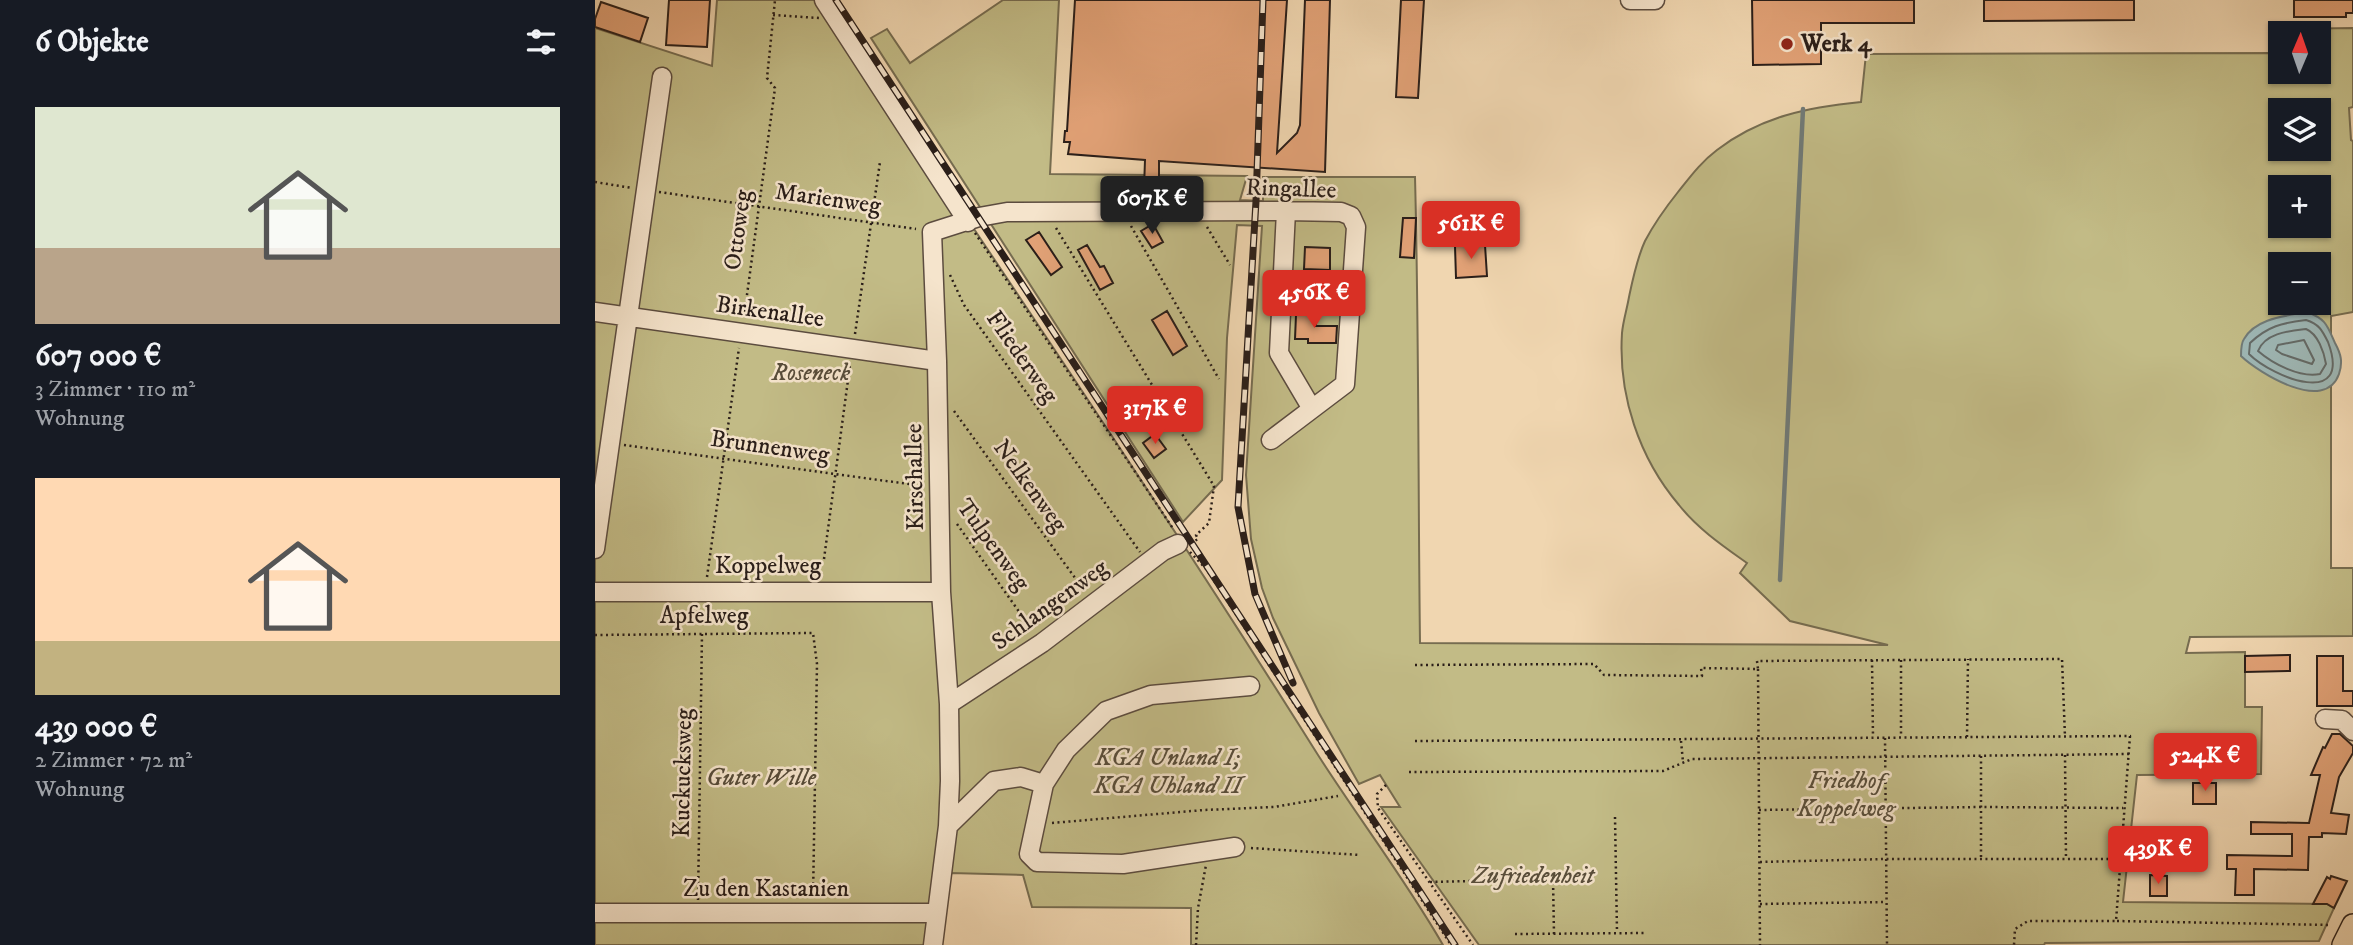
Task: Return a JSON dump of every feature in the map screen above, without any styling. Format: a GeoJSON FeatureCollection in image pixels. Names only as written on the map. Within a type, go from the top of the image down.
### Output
{"type":"FeatureCollection","features":[{"type":"Feature","properties":{"kind":"main road"},"geometry":{"type":"LineString","coordinates":[[2343,945],[2353,925]]}},
{"type":"Feature","properties":{"kind":"street"},"geometry":{"type":"LineString","coordinates":[[824,0],[968,222]]}},
{"type":"Feature","properties":{"kind":"street"},"geometry":{"type":"LineString","coordinates":[[1630,0],[1655,0]]}},
{"type":"Feature","properties":{"kind":"street"},"geometry":{"type":"LineString","coordinates":[[595,549],[662,76]]}},
{"type":"Feature","properties":{"kind":"street"},"geometry":{"type":"LineString","coordinates":[[1286,211],[1279,353],[1312,410]]}},
{"type":"Feature","properties":{"kind":"street","name":"Ringallee"},"geometry":{"type":"LineString","coordinates":[[932,232],[1007,212],[1286,211],[1341,212],[1351,216],[1356,227],[1345,384],[1271,440]]}},
{"type":"Feature","properties":{"kind":"street"},"geometry":{"type":"LineString","coordinates":[[932,232],[937,361]]}},
{"type":"Feature","properties":{"kind":"street","name":"Birkenallee"},"geometry":{"type":"LineString","coordinates":[[595,312],[937,361]]}},
{"type":"Feature","properties":{"kind":"street","name":"Kirschallee"},"geometry":{"type":"LineString","coordinates":[[937,361],[941,592]]}},
{"type":"Feature","properties":{"kind":"street","name":"Schlangenweg"},"geometry":{"type":"LineString","coordinates":[[949,704],[1042,643],[1163,551],[1182,545]]}},
{"type":"Feature","properties":{"kind":"street","name":"Koppelweg"},"geometry":{"type":"LineString","coordinates":[[595,592],[941,592]]}},
{"type":"Feature","properties":{"kind":"street"},"geometry":{"type":"LineString","coordinates":[[933,945],[948,827],[950,781],[949,704],[941,592]]}},
{"type":"Feature","properties":{"kind":"street"},"geometry":{"type":"LineString","coordinates":[[1235,847],[1123,864],[1037,862],[1029,854],[1044,783],[1066,750],[1106,711],[1151,695],[1250,685]]}},
{"type":"Feature","properties":{"kind":"street"},"geometry":{"type":"LineString","coordinates":[[2325,719],[2342,720],[2353,731]]}},
{"type":"Feature","properties":{"kind":"street"},"geometry":{"type":"LineString","coordinates":[[948,827],[994,781],[1021,777],[1044,783]]}},
{"type":"Feature","properties":{"kind":"street","name":"Zu den Kastanien"},"geometry":{"type":"LineString","coordinates":[[595,914],[937,913]]}},
{"type":"Feature","properties":{"kind":"path","name":"Ottoweg"},"geometry":{"type":"LineString","coordinates":[[705,591],[775,88],[767,78],[775,0]]}},
{"type":"Feature","properties":{"kind":"path"},"geometry":{"type":"LineString","coordinates":[[773,15],[826,19],[835,17]]}},
{"type":"Feature","properties":{"kind":"path","name":"Marienweg"},"geometry":{"type":"LineString","coordinates":[[595,182],[932,232]]}},
{"type":"Feature","properties":{"kind":"path"},"geometry":{"type":"LineString","coordinates":[[1045,211],[1214,486],[1209,523],[1196,535],[1198,539],[1182,545]]}},
{"type":"Feature","properties":{"kind":"path"},"geometry":{"type":"LineString","coordinates":[[1122,211],[1219,379]]}},
{"type":"Feature","properties":{"kind":"path"},"geometry":{"type":"LineString","coordinates":[[1198,212],[1230,265]]}},
{"type":"Feature","properties":{"kind":"path"},"geometry":{"type":"LineString","coordinates":[[968,222],[1182,545],[1207,570],[1451,945]]}},
{"type":"Feature","properties":{"kind":"path","name":"Fliederweg"},"geometry":{"type":"LineString","coordinates":[[948,269],[964,306],[1148,563]]}},
{"type":"Feature","properties":{"kind":"path","name":"Nelkenweg"},"geometry":{"type":"LineString","coordinates":[[953,410],[1094,605]]}},
{"type":"Feature","properties":{"kind":"path","name":"Brunnenweg"},"geometry":{"type":"LineString","coordinates":[[609,443],[940,488]]}},
{"type":"Feature","properties":{"kind":"path","name":"Tulpenweg"},"geometry":{"type":"LineString","coordinates":[[956,523],[1042,643]]}},
{"type":"Feature","properties":{"kind":"path","name":"Apfelweg"},"geometry":{"type":"LineString","coordinates":[[595,635],[813,633],[817,664],[813,914]]}},
{"type":"Feature","properties":{"kind":"path","name":"Kuckucksweg"},"geometry":{"type":"LineString","coordinates":[[698,914],[702,634]]}},
{"type":"Feature","properties":{"kind":"path"},"geometry":{"type":"LineString","coordinates":[[1967,737],[1968,659]]}},
{"type":"Feature","properties":{"kind":"path"},"geometry":{"type":"LineString","coordinates":[[1760,945],[1758,661],[2063,659],[2065,737]]}},
{"type":"Feature","properties":{"kind":"path"},"geometry":{"type":"LineString","coordinates":[[1872,660],[1873,738]]}},
{"type":"Feature","properties":{"kind":"path"},"geometry":{"type":"LineString","coordinates":[[1901,660],[1902,738]]}},
{"type":"Feature","properties":{"kind":"path"},"geometry":{"type":"LineString","coordinates":[[1415,665],[1594,664],[1604,675],[1702,676],[1702,668],[1758,669]]}},
{"type":"Feature","properties":{"kind":"path"},"geometry":{"type":"LineString","coordinates":[[1415,741],[2130,736],[2116,921]]}},
{"type":"Feature","properties":{"kind":"path"},"geometry":{"type":"LineString","coordinates":[[1885,738],[1887,945]]}},
{"type":"Feature","properties":{"kind":"path"},"geometry":{"type":"LineString","coordinates":[[1681,740],[1683,762]]}},
{"type":"Feature","properties":{"kind":"path"},"geometry":{"type":"LineString","coordinates":[[1409,772],[1663,771],[1692,759],[2130,754]]}},
{"type":"Feature","properties":{"kind":"path"},"geometry":{"type":"LineString","coordinates":[[2065,755],[2066,859]]}},
{"type":"Feature","properties":{"kind":"path"},"geometry":{"type":"LineString","coordinates":[[1981,756],[1981,859]]}},
{"type":"Feature","properties":{"kind":"path"},"geometry":{"type":"LineString","coordinates":[[1386,785],[1377,794],[1378,808],[1473,945]]}},
{"type":"Feature","properties":{"kind":"path"},"geometry":{"type":"LineString","coordinates":[[1035,824],[1274,807],[1338,796]]}},
{"type":"Feature","properties":{"kind":"path"},"geometry":{"type":"LineString","coordinates":[[1759,810],[2125,808]]}},
{"type":"Feature","properties":{"kind":"path"},"geometry":{"type":"LineString","coordinates":[[1615,817],[1617,933]]}},
{"type":"Feature","properties":{"kind":"path"},"geometry":{"type":"LineString","coordinates":[[1235,847],[1360,855]]}},
{"type":"Feature","properties":{"kind":"path"},"geometry":{"type":"LineString","coordinates":[[1196,945],[1198,908],[1208,852]]}},
{"type":"Feature","properties":{"kind":"path"},"geometry":{"type":"LineString","coordinates":[[1760,862],[2120,859]]}},
{"type":"Feature","properties":{"kind":"path"},"geometry":{"type":"LineString","coordinates":[[1429,882],[1553,879],[1554,934]]}},
{"type":"Feature","properties":{"kind":"path"},"geometry":{"type":"LineString","coordinates":[[1760,904],[1887,902]]}},
{"type":"Feature","properties":{"kind":"path"},"geometry":{"type":"LineString","coordinates":[[2014,945],[2015,929],[2028,921],[2330,925]]}},
{"type":"Feature","properties":{"kind":"path"},"geometry":{"type":"LineString","coordinates":[[1515,934],[1647,933]]}},
{"type":"Feature","properties":{"kind":"green space"},"geometry":{"type":"Polygon","coordinates":[[[717,0],[821,0],[1134,470],[1443,945],[1191,945],[1191,908],[1032,907],[1023,875],[951,873],[938,945],[595,945],[595,28],[712,66],[717,0]]]}},
{"type":"Feature","properties":{"kind":"green space"},"geometry":{"type":"Polygon","coordinates":[[[1003,0],[1059,0],[1050,174],[1247,176],[1240,200],[1263,201],[1263,177],[1415,177],[1420,643],[1888,645],[1790,621],[1740,573],[1747,563],[1686,514],[1665,487],[1642,446],[1628,402],[1622,333],[1640,254],[1656,222],[1669,204],[1706,160],[1750,129],[1803,111],[1861,102],[1866,54],[2268,53],[2268,84],[2331,84],[2331,28],[2353,28],[2353,107],[2349,108],[2353,141],[2353,312],[2331,316],[2331,568],[2353,568],[2353,636],[2190,637],[2186,653],[2245,652],[2245,707],[2262,707],[2261,774],[2137,775],[2123,902],[2327,904],[2334,908],[2319,941],[2044,945],[1479,945],[1381,807],[1400,807],[1380,775],[1359,784],[1319,713],[1273,618],[1262,588],[1251,539],[1246,475],[1262,226],[1237,225],[1227,338],[1222,480],[1183,522],[871,38],[887,29],[910,63],[1003,0]]]}},
{"type":"Feature","properties":{"kind":"water"},"geometry":{"type":"Polygon","coordinates":[[[2314,315],[2325,323],[2341,358],[2339,374],[2332,385],[2320,390],[2291,386],[2262,372],[2241,356],[2243,341],[2249,332],[2264,322],[2281,317],[2314,315]]]}},
{"type":"Feature","properties":{"kind":"building"},"geometry":{"type":"Polygon","coordinates":[[[669,0],[710,0],[707,47],[666,45],[669,0]]]}},
{"type":"Feature","properties":{"kind":"building"},"geometry":{"type":"Polygon","coordinates":[[[1075,0],[1287,0],[1277,153],[1297,133],[1300,125],[1305,0],[1330,0],[1325,172],[1159,161],[1159,189],[1144,189],[1145,160],[1068,154],[1070,142],[1064,142],[1067,131],[1075,0]]]}},
{"type":"Feature","properties":{"kind":"building"},"geometry":{"type":"Polygon","coordinates":[[[1401,0],[1424,0],[1418,98],[1396,97],[1401,0]]]}},
{"type":"Feature","properties":{"kind":"building","name":"Werk 4"},"geometry":{"type":"Polygon","coordinates":[[[1752,0],[1914,0],[1914,23],[1821,23],[1821,64],[1753,65],[1752,0]]]}},
{"type":"Feature","properties":{"kind":"building"},"geometry":{"type":"Polygon","coordinates":[[[1984,0],[2134,0],[2134,20],[1984,21],[1984,0]]]}},
{"type":"Feature","properties":{"kind":"building"},"geometry":{"type":"Polygon","coordinates":[[[2294,0],[2353,0],[2353,13],[2346,13],[2346,17],[2294,17],[2294,0]]]}},
{"type":"Feature","properties":{"kind":"building"},"geometry":{"type":"Polygon","coordinates":[[[601,2],[648,18],[640,42],[595,27],[601,2]]]}},
{"type":"Feature","properties":{"kind":"building"},"geometry":{"type":"Polygon","coordinates":[[[1403,218],[1416,218],[1414,258],[1400,257],[1403,218]]]}},
{"type":"Feature","properties":{"kind":"building"},"geometry":{"type":"Polygon","coordinates":[[[1153,224],[1163,242],[1152,248],[1141,231],[1153,224]]]}},
{"type":"Feature","properties":{"kind":"building"},"geometry":{"type":"Polygon","coordinates":[[[1039,232],[1062,267],[1051,275],[1026,240],[1039,232]]]}},
{"type":"Feature","properties":{"kind":"building"},"geometry":{"type":"Polygon","coordinates":[[[1087,245],[1100,267],[1104,266],[1113,283],[1100,290],[1078,250],[1087,245]]]}},
{"type":"Feature","properties":{"kind":"building"},"geometry":{"type":"Polygon","coordinates":[[[1485,245],[1487,276],[1456,278],[1455,246],[1485,245]]]}},
{"type":"Feature","properties":{"kind":"building"},"geometry":{"type":"Polygon","coordinates":[[[1305,247],[1330,248],[1330,270],[1304,269],[1305,247]]]}},
{"type":"Feature","properties":{"kind":"building"},"geometry":{"type":"Polygon","coordinates":[[[1167,311],[1187,346],[1173,355],[1152,320],[1167,311]]]}},
{"type":"Feature","properties":{"kind":"building"},"geometry":{"type":"Polygon","coordinates":[[[1303,311],[1316,311],[1316,326],[1337,326],[1336,343],[1308,343],[1308,339],[1295,339],[1296,315],[1303,315],[1303,311]]]}},
{"type":"Feature","properties":{"kind":"building"},"geometry":{"type":"Polygon","coordinates":[[[1155,434],[1166,449],[1154,458],[1143,443],[1155,434]]]}},
{"type":"Feature","properties":{"kind":"building"},"geometry":{"type":"Polygon","coordinates":[[[2290,655],[2290,671],[2245,672],[2245,656],[2290,655]]]}},
{"type":"Feature","properties":{"kind":"building"},"geometry":{"type":"Polygon","coordinates":[[[2317,656],[2343,656],[2343,691],[2353,691],[2353,706],[2317,706],[2317,656]]]}},
{"type":"Feature","properties":{"kind":"building"},"geometry":{"type":"Polygon","coordinates":[[[2332,734],[2340,734],[2353,746],[2353,753],[2339,777],[2331,813],[2349,815],[2346,834],[2322,833],[2322,837],[2309,837],[2308,870],[2254,869],[2254,895],[2235,895],[2236,869],[2227,869],[2227,855],[2292,856],[2292,834],[2251,834],[2251,822],[2309,823],[2320,775],[2311,775],[2332,734]]]}},
{"type":"Feature","properties":{"kind":"building"},"geometry":{"type":"Polygon","coordinates":[[[2193,783],[2216,783],[2216,804],[2193,804],[2193,783]]]}},
{"type":"Feature","properties":{"kind":"building"},"geometry":{"type":"Polygon","coordinates":[[[2150,875],[2167,876],[2167,896],[2150,896],[2150,875]]]}},
{"type":"Feature","properties":{"kind":"building"},"geometry":{"type":"Polygon","coordinates":[[[2331,876],[2347,881],[2334,908],[2327,904],[2313,904],[2327,877],[2330,879],[2331,876]]]}},
{"type":"Feature","properties":{"kind":"waterway"},"geometry":{"type":"LineString","coordinates":[[1780,580],[1803,109]]}},
{"type":"Feature","properties":{"kind":"railway"},"geometry":{"type":"LineString","coordinates":[[836,0],[1455,945]]}},
{"type":"Feature","properties":{"kind":"railway"},"geometry":{"type":"LineString","coordinates":[[1263,0],[1256,201],[1238,507],[1255,594],[1293,683]]}},
{"type":"Feature","properties":{"kind":"place","name":"Werk 4"},"geometry":{"type":"Point","coordinates":[1787,44]}},
{"type":"Feature","properties":{"kind":"park label","name":"Roseneck"},"geometry":{"type":"Point","coordinates":[811,373]}},
{"type":"Feature","properties":{"kind":"park label","name":"KGA Unland I; KGA Uhland II"},"geometry":{"type":"Point","coordinates":[1168,772]}},
{"type":"Feature","properties":{"kind":"park label","name":"Guter Wille"},"geometry":{"type":"Point","coordinates":[761,778]}},
{"type":"Feature","properties":{"kind":"park label","name":"Friedhof Koppelweg"},"geometry":{"type":"Point","coordinates":[1846,795]}},
{"type":"Feature","properties":{"kind":"park label","name":"Zufriedenheit"},"geometry":{"type":"Point","coordinates":[1533,876]}}]}
